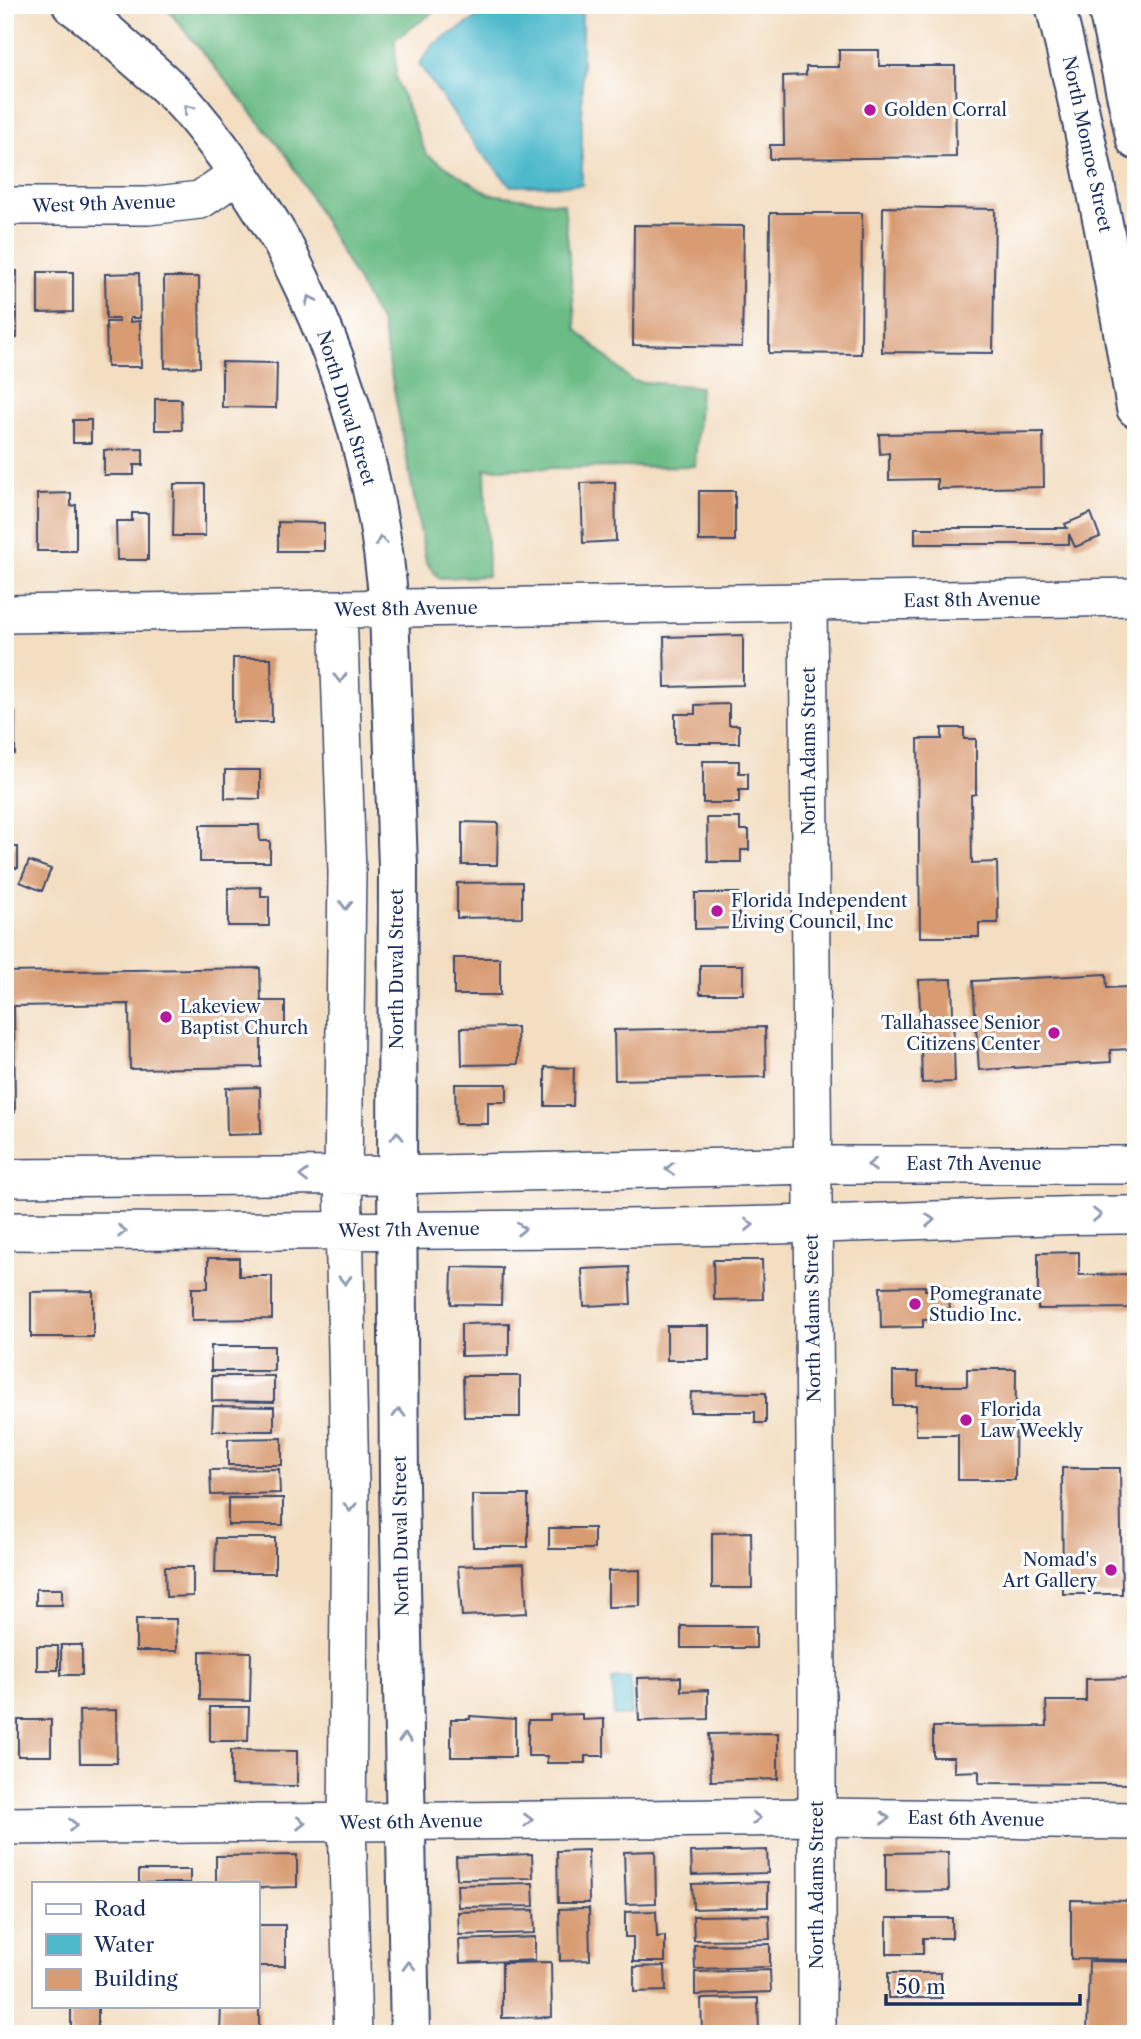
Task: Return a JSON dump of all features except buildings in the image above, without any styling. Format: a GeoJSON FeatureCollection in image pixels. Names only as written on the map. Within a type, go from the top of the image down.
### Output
{"type":"FeatureCollection","features":[{"type":"Feature","properties":{"kind":"main road","name":"North Duval Street"},"geometry":{"type":"LineString","coordinates":[[72,5],[99,26],[189,109],[278,233],[332,351],[365,462],[387,574],[398,867],[399,1485],[410,2034]]}},
{"type":"Feature","properties":{"kind":"main road","name":"North Monroe Street"},"geometry":{"type":"LineString","coordinates":[[1055,5],[1126,295],[1136,408]]}},
{"type":"Feature","properties":{"kind":"main road"},"geometry":{"type":"LineString","coordinates":[[1107,5],[1136,140]]}},
{"type":"Feature","properties":{"kind":"street","name":"West 9th Avenue"},"geometry":{"type":"LineString","coordinates":[[5,206],[148,206],[200,200],[238,174]]}},
{"type":"Feature","properties":{"kind":"street","name":"East 8th Avenue"},"geometry":{"type":"LineString","coordinates":[[808,603],[1136,597]]}},
{"type":"Feature","properties":{"kind":"street","name":"West 8th Avenue"},"geometry":{"type":"LineString","coordinates":[[5,614],[808,603]]}},
{"type":"Feature","properties":{"kind":"street","name":"North Adams Street"},"geometry":{"type":"LineString","coordinates":[[808,603],[817,2034]]}},
{"type":"Feature","properties":{"kind":"street"},"geometry":{"type":"LineString","coordinates":[[338,610],[347,872],[343,1231],[350,1483],[347,1822],[353,2034]]}},
{"type":"Feature","properties":{"kind":"street"},"geometry":{"type":"LineString","coordinates":[[1057,1164],[1058,1216]]}},
{"type":"Feature","properties":{"kind":"street","name":"East 7th Avenue"},"geometry":{"type":"LineString","coordinates":[[812,1165],[1136,1165]]}},
{"type":"Feature","properties":{"kind":"street"},"geometry":{"type":"LineString","coordinates":[[5,1178],[343,1176],[812,1165]]}},
{"type":"Feature","properties":{"kind":"street"},"geometry":{"type":"LineString","coordinates":[[75,1178],[75,1231]]}},
{"type":"Feature","properties":{"kind":"street"},"geometry":{"type":"LineString","coordinates":[[813,1224],[1136,1215]]}},
{"type":"Feature","properties":{"kind":"street","name":"West 7th Avenue"},"geometry":{"type":"LineString","coordinates":[[5,1230],[397,1231],[813,1224]]}},
{"type":"Feature","properties":{"kind":"street","name":"East 6th Avenue"},"geometry":{"type":"LineString","coordinates":[[817,1817],[1136,1821]]}},
{"type":"Feature","properties":{"kind":"street","name":"West 6th Avenue"},"geometry":{"type":"LineString","coordinates":[[5,1826],[817,1817]]}},
{"type":"Feature","properties":{"kind":"green space"},"geometry":{"type":"Polygon","coordinates":[[[164,5],[444,5],[395,39],[396,79],[426,154],[489,194],[564,204],[576,329],[632,381],[700,387],[695,466],[485,469],[488,576],[439,578],[426,562],[382,325],[288,157],[164,5]]]}},
{"type":"Feature","properties":{"kind":"water"},"geometry":{"type":"Polygon","coordinates":[[[478,5],[582,5],[582,185],[511,186],[478,149],[419,64],[434,44],[475,19],[478,5]]]}},
{"type":"Feature","properties":{"kind":"water"},"geometry":{"type":"Polygon","coordinates":[[[630,1677],[632,1715],[614,1716],[612,1679],[630,1677]]]}},
{"type":"Feature","properties":{"kind":"place","name":"Golden Corral"},"geometry":{"type":"Point","coordinates":[870,110]}},
{"type":"Feature","properties":{"kind":"place","name":"Florida Independent Living Council, Inc"},"geometry":{"type":"Point","coordinates":[717,911]}},
{"type":"Feature","properties":{"kind":"place","name":"Lakeview Baptist Church"},"geometry":{"type":"Point","coordinates":[166,1017]}},
{"type":"Feature","properties":{"kind":"place","name":"Tallahassee Senior Citizens Center"},"geometry":{"type":"Point","coordinates":[1054,1033]}},
{"type":"Feature","properties":{"kind":"place","name":"Pomegranate Studio Inc."},"geometry":{"type":"Point","coordinates":[915,1304]}},
{"type":"Feature","properties":{"kind":"place","name":"Florida Law Weekly"},"geometry":{"type":"Point","coordinates":[966,1420]}},
{"type":"Feature","properties":{"kind":"place","name":"Nomad's Art Gallery"},"geometry":{"type":"Point","coordinates":[1111,1570]}}]}
